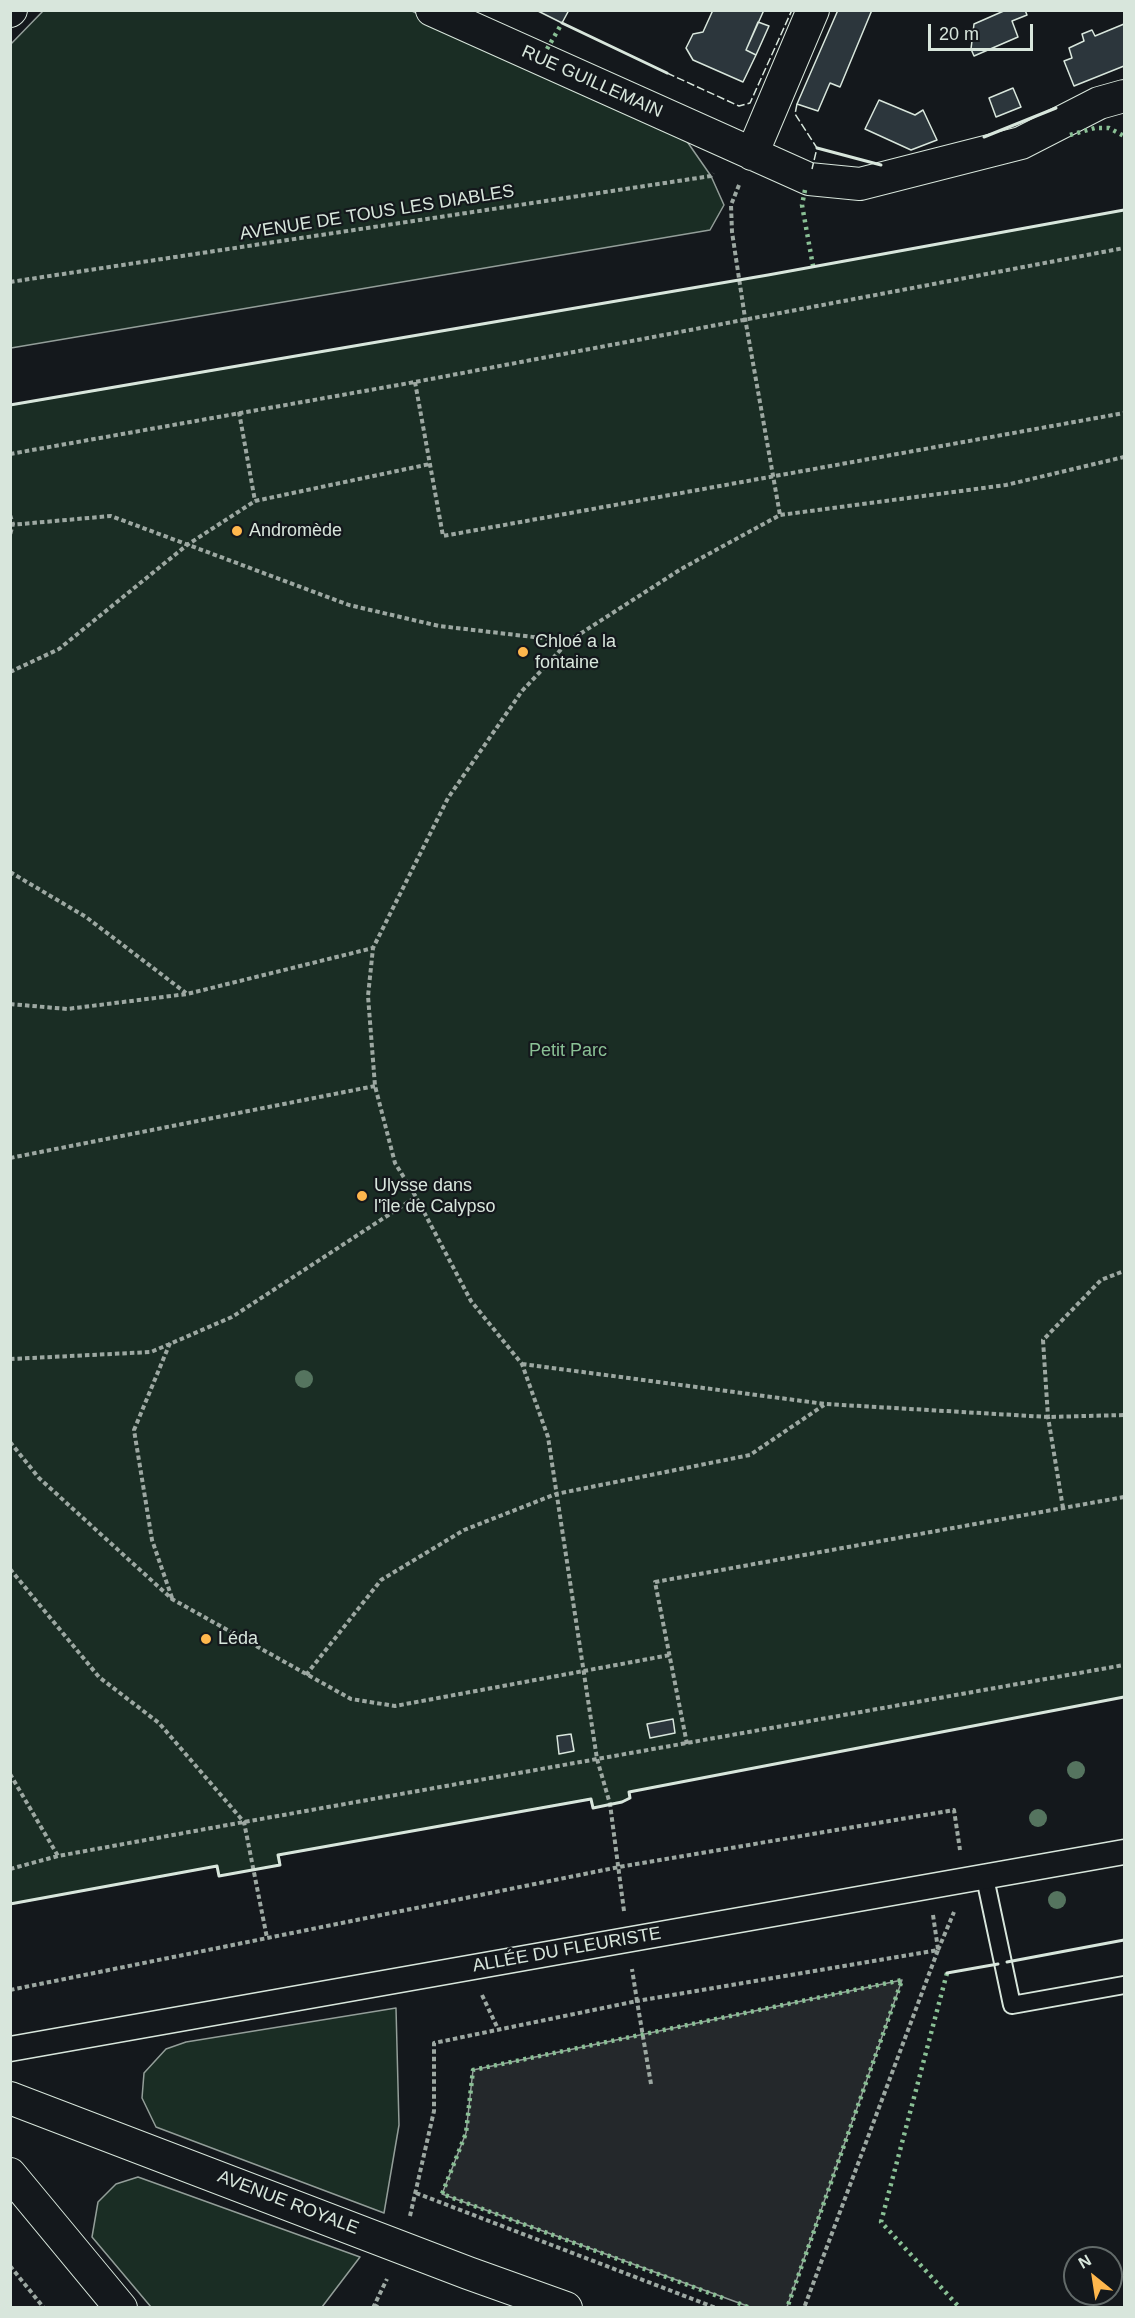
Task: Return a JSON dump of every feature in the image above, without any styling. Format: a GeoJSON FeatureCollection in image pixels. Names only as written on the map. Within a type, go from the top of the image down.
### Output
{"type":"FeatureCollection","features":[{"type":"Feature","properties":{"kind":"street","name":"RUE GUILLEMAIN"},"geometry":{"type":"LineString","coordinates":[[432,10],[809,179],[860,184],[1021,143],[1099,103],[1125,96]]}},
{"type":"Feature","properties":{"kind":"street"},"geometry":{"type":"LineString","coordinates":[[740,148],[813,10]]}},
{"type":"Feature","properties":{"kind":"street","name":"ALLÉE DU FLEURISTE"},"geometry":{"type":"LineString","coordinates":[[10,2049],[1125,1852]]}},
{"type":"Feature","properties":{"kind":"street","name":"AVENUE ROYALE"},"geometry":{"type":"LineString","coordinates":[[10,2097],[402,2247],[566,2307]]}},
{"type":"Feature","properties":{"kind":"street"},"geometry":{"type":"LineString","coordinates":[[10,2175],[121,2307]]}},
{"type":"Feature","properties":{"kind":"street"},"geometry":{"type":"LineString","coordinates":[[92,2274],[94,2307]]}},
{"type":"Feature","properties":{"kind":"lane"},"geometry":{"type":"LineString","coordinates":[[975,1880],[1012,2005],[1125,1985]]}},
{"type":"Feature","properties":{"kind":"path"},"geometry":{"type":"LineString","coordinates":[[740,148],[731,205],[732,232],[780,515]]}},
{"type":"Feature","properties":{"kind":"path","name":"AVENUE DE TOUS LES DIABLES"},"geometry":{"type":"LineString","coordinates":[[10,282],[711,176],[740,148]]}},
{"type":"Feature","properties":{"kind":"path"},"geometry":{"type":"LineString","coordinates":[[10,454],[415,382],[1125,248]]}},
{"type":"Feature","properties":{"kind":"path"},"geometry":{"type":"LineString","coordinates":[[415,382],[443,536],[1125,413]]}},
{"type":"Feature","properties":{"kind":"path"},"geometry":{"type":"LineString","coordinates":[[239,412],[255,501]]}},
{"type":"Feature","properties":{"kind":"path"},"geometry":{"type":"LineString","coordinates":[[651,2084],[627,1939],[610,1804],[597,1759],[548,1437],[522,1364],[471,1301],[416,1197],[395,1163],[375,1086],[368,996],[373,948],[448,798],[522,691],[569,641],[681,569],[780,515],[1006,485],[1125,457]]}},
{"type":"Feature","properties":{"kind":"path"},"geometry":{"type":"LineString","coordinates":[[10,672],[59,649],[187,545],[255,501],[430,464]]}},
{"type":"Feature","properties":{"kind":"path"},"geometry":{"type":"LineString","coordinates":[[10,515],[12,524],[10,535]]}},
{"type":"Feature","properties":{"kind":"path"},"geometry":{"type":"LineString","coordinates":[[12,524],[111,516],[349,605],[439,626],[569,641]]}},
{"type":"Feature","properties":{"kind":"path"},"geometry":{"type":"LineString","coordinates":[[10,872],[86,917],[187,994]]}},
{"type":"Feature","properties":{"kind":"path"},"geometry":{"type":"LineString","coordinates":[[10,1004],[67,1009],[187,994],[373,948]]}},
{"type":"Feature","properties":{"kind":"path"},"geometry":{"type":"LineString","coordinates":[[10,1158],[375,1086]]}},
{"type":"Feature","properties":{"kind":"path"},"geometry":{"type":"LineString","coordinates":[[10,1359],[151,1352],[232,1317],[416,1197]]}},
{"type":"Feature","properties":{"kind":"path"},"geometry":{"type":"LineString","coordinates":[[1063,1508],[1047,1417],[1043,1340],[1101,1280],[1125,1271]]}},
{"type":"Feature","properties":{"kind":"path"},"geometry":{"type":"LineString","coordinates":[[170,1343],[134,1430],[152,1540],[172,1599]]}},
{"type":"Feature","properties":{"kind":"path"},"geometry":{"type":"LineString","coordinates":[[522,1364],[825,1404],[1047,1417],[1125,1415]]}},
{"type":"Feature","properties":{"kind":"path"},"geometry":{"type":"LineString","coordinates":[[306,1675],[381,1580],[464,1530],[556,1494],[750,1455],[825,1404]]}},
{"type":"Feature","properties":{"kind":"path"},"geometry":{"type":"LineString","coordinates":[[10,1442],[39,1478],[172,1599],[351,1699],[395,1707],[670,1656]]}},
{"type":"Feature","properties":{"kind":"path"},"geometry":{"type":"LineString","coordinates":[[687,1744],[656,1582],[1125,1497]]}},
{"type":"Feature","properties":{"kind":"path"},"geometry":{"type":"LineString","coordinates":[[10,1569],[99,1677],[159,1723],[244,1822],[267,1938]]}},
{"type":"Feature","properties":{"kind":"path"},"geometry":{"type":"LineString","coordinates":[[10,1869],[58,1856],[1125,1665]]}},
{"type":"Feature","properties":{"kind":"path"},"geometry":{"type":"LineString","coordinates":[[10,1774],[58,1856]]}},
{"type":"Feature","properties":{"kind":"path"},"geometry":{"type":"LineString","coordinates":[[10,1989],[619,1867],[954,1810],[975,1880]]}},
{"type":"Feature","properties":{"kind":"path"},"geometry":{"type":"LineString","coordinates":[[380,2307],[373,2306],[402,2247],[434,2111],[434,2043],[637,2001],[938,1950],[804,2307]]}},
{"type":"Feature","properties":{"kind":"path"},"geometry":{"type":"LineString","coordinates":[[416,2193],[716,2307]]}},
{"type":"Feature","properties":{"kind":"path"},"geometry":{"type":"LineString","coordinates":[[10,2266],[44,2307]]}},
{"type":"Feature","properties":{"kind":"green space"},"geometry":{"type":"Polygon","coordinates":[[[43,11],[412,11],[686,140],[711,176],[724,205],[710,230],[11,348],[10,45],[43,11]]]}},
{"type":"Feature","properties":{"kind":"green space","name":"Petit Parc"},"geometry":{"type":"Polygon","coordinates":[[[1124,210],[1124,1697],[629,1792],[630,1798],[622,1802],[593,1808],[590,1799],[279,1855],[280,1865],[219,1876],[217,1866],[11,1904],[11,405],[768,275],[1124,210]]]}},
{"type":"Feature","properties":{"kind":"green space"},"geometry":{"type":"Polygon","coordinates":[[[396,2008],[399,2125],[384,2213],[156,2127],[142,2098],[144,2073],[166,2049],[186,2042],[396,2008]]]}},
{"type":"Feature","properties":{"kind":"green space"},"geometry":{"type":"Polygon","coordinates":[[[138,2177],[360,2257],[322,2307],[151,2307],[92,2237],[98,2202],[116,2184],[138,2177]]]}},
{"type":"Feature","properties":{"kind":"shaded area"},"geometry":{"type":"Polygon","coordinates":[[[902,1980],[787,2307],[750,2307],[442,2194],[466,2133],[473,2070],[902,1980]]]}},
{"type":"Feature","properties":{"kind":"building"},"geometry":{"type":"Polygon","coordinates":[[[536,10],[569,10],[562,23],[536,10]]]}},
{"type":"Feature","properties":{"kind":"building"},"geometry":{"type":"Polygon","coordinates":[[[713,10],[764,10],[746,50],[756,55],[743,82],[693,60],[686,48],[693,34],[703,32],[713,10]]]}},
{"type":"Feature","properties":{"kind":"building"},"geometry":{"type":"Polygon","coordinates":[[[838,10],[872,10],[840,87],[830,83],[818,111],[797,104],[838,10]]]}},
{"type":"Feature","properties":{"kind":"building"},"geometry":{"type":"Polygon","coordinates":[[[1006,10],[1025,10],[1027,15],[1012,21],[1018,37],[974,56],[971,49],[974,24],[1006,10]]]}},
{"type":"Feature","properties":{"kind":"building"},"geometry":{"type":"Polygon","coordinates":[[[758,22],[769,26],[756,55],[746,50],[758,22]]]}},
{"type":"Feature","properties":{"kind":"building"},"geometry":{"type":"Polygon","coordinates":[[[1124,24],[1124,66],[1074,86],[1064,61],[1072,58],[1069,48],[1084,41],[1082,34],[1092,30],[1095,36],[1124,24]]]}},
{"type":"Feature","properties":{"kind":"building"},"geometry":{"type":"Polygon","coordinates":[[[1013,88],[1021,107],[996,117],[989,98],[1013,88]]]}},
{"type":"Feature","properties":{"kind":"building"},"geometry":{"type":"Polygon","coordinates":[[[879,100],[915,115],[923,110],[937,140],[911,150],[865,129],[879,100]]]}},
{"type":"Feature","properties":{"kind":"building"},"geometry":{"type":"Polygon","coordinates":[[[673,1719],[675,1733],[650,1738],[647,1724],[673,1719]]]}},
{"type":"Feature","properties":{"kind":"building"},"geometry":{"type":"Polygon","coordinates":[[[571,1734],[574,1751],[559,1754],[557,1736],[571,1734]]]}},
{"type":"Feature","properties":{"kind":"hedge"},"geometry":{"type":"LineString","coordinates":[[547,49],[562,23]]}},
{"type":"Feature","properties":{"kind":"hedge"},"geometry":{"type":"LineString","coordinates":[[1070,135],[1095,128],[1109,128],[1124,136]]}},
{"type":"Feature","properties":{"kind":"hedge"},"geometry":{"type":"LineString","coordinates":[[805,190],[802,205],[813,266]]}},
{"type":"Feature","properties":{"kind":"hedge"},"geometry":{"type":"LineString","coordinates":[[947,1973],[881,2222],[960,2308]]}},
{"type":"Feature","properties":{"kind":"hedge"},"geometry":{"type":"LineString","coordinates":[[723,2298],[442,2194],[466,2133],[473,2070],[902,1980],[787,2308]]}},
{"type":"Feature","properties":{"kind":"hedge"},"geometry":{"type":"LineString","coordinates":[[738,2303],[750,2308]]}},
{"type":"Feature","properties":{"kind":"fence"},"geometry":{"type":"LineString","coordinates":[[667,73],[739,106],[750,103],[792,10]]}},
{"type":"Feature","properties":{"kind":"fence"},"geometry":{"type":"LineString","coordinates":[[797,104],[795,114],[817,148],[812,169]]}},
{"type":"Feature","properties":{"kind":"wall"},"geometry":{"type":"LineString","coordinates":[[562,23],[667,73]]}},
{"type":"Feature","properties":{"kind":"wall"},"geometry":{"type":"LineString","coordinates":[[984,137],[1056,108]]}},
{"type":"Feature","properties":{"kind":"wall"},"geometry":{"type":"LineString","coordinates":[[817,148],[881,165]]}},
{"type":"Feature","properties":{"kind":"wall"},"geometry":{"type":"LineString","coordinates":[[10,405],[768,275],[1124,210]]}},
{"type":"Feature","properties":{"kind":"wall"},"geometry":{"type":"LineString","coordinates":[[10,1904],[217,1866],[219,1876],[280,1865],[278,1855],[591,1799],[593,1808],[622,1802],[630,1798],[629,1792],[1124,1697]]}},
{"type":"Feature","properties":{"kind":"wall"},"geometry":{"type":"LineString","coordinates":[[1007,1962],[1124,1940]]}},
{"type":"Feature","properties":{"kind":"wall"},"geometry":{"type":"LineString","coordinates":[[947,1973],[998,1964]]}},
{"type":"Feature","properties":{"kind":"place","name":"Andromède"},"geometry":{"type":"Point","coordinates":[237,531]}},
{"type":"Feature","properties":{"kind":"place","name":"Chloé a la fontaine"},"geometry":{"type":"Point","coordinates":[523,652]}},
{"type":"Feature","properties":{"kind":"place","name":"Ulysse dans l'île de Calypso"},"geometry":{"type":"Point","coordinates":[362,1196]}},
{"type":"Feature","properties":{"kind":"place","name":"Léda"},"geometry":{"type":"Point","coordinates":[206,1639]}}]}
